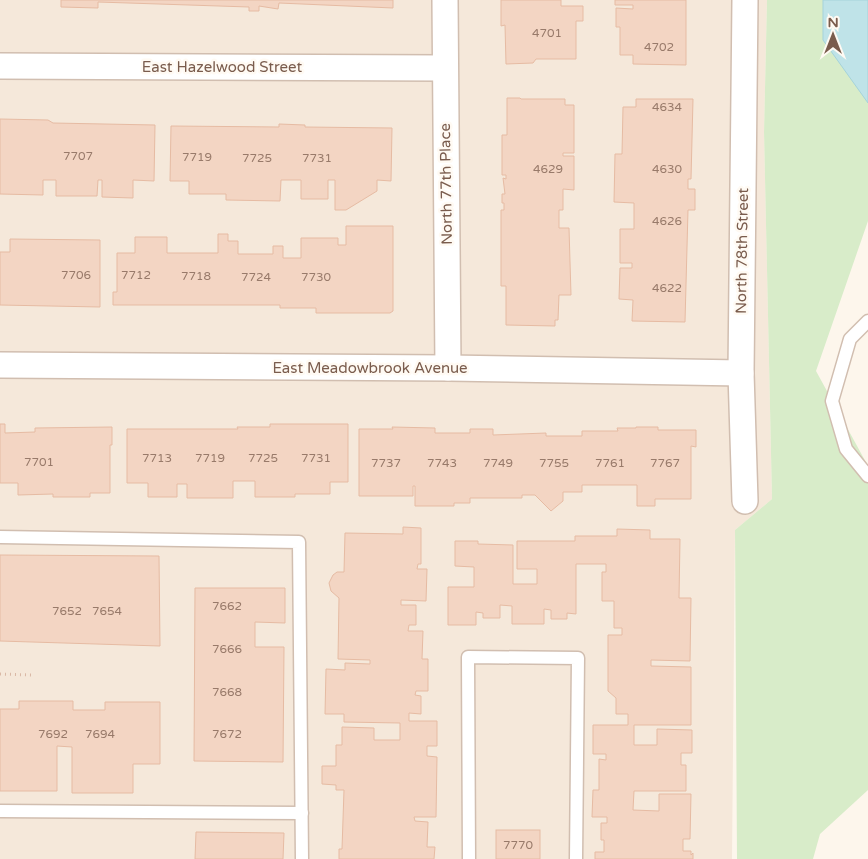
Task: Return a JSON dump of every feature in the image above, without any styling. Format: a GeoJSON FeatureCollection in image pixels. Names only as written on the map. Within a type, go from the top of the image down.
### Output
{"type":"FeatureCollection","features":[{"type":"Feature","properties":{"kind":"street","name":"North 77th Place"},"geometry":{"type":"LineString","coordinates":[[445,0],[444,68],[448,368]]}},
{"type":"Feature","properties":{"kind":"street","name":"North 78th Street"},"geometry":{"type":"LineString","coordinates":[[745,0],[741,373],[745,501]]}},
{"type":"Feature","properties":{"kind":"street","name":"East Hazelwood Street"},"geometry":{"type":"LineString","coordinates":[[0,66],[444,68]]}},
{"type":"Feature","properties":{"kind":"street","name":"East Meadowbrook Avenue"},"geometry":{"type":"LineString","coordinates":[[0,365],[448,368],[741,373]]}},
{"type":"Feature","properties":{"kind":"lane"},"geometry":{"type":"LineString","coordinates":[[868,321],[850,339],[832,401],[846,449],[868,476]]}},
{"type":"Feature","properties":{"kind":"lane"},"geometry":{"type":"LineString","coordinates":[[0,537],[299,542],[302,859]]}},
{"type":"Feature","properties":{"kind":"lane"},"geometry":{"type":"LineString","coordinates":[[469,859],[468,657],[578,658],[576,859]]}},
{"type":"Feature","properties":{"kind":"lane"},"geometry":{"type":"LineString","coordinates":[[0,811],[302,812]]}},
{"type":"Feature","properties":{"kind":"path"},"geometry":{"type":"LineString","coordinates":[[0,674],[31,674]]}},
{"type":"Feature","properties":{"kind":"shaded area"},"geometry":{"type":"Polygon","coordinates":[[[0,0],[767,0],[764,132],[772,499],[735,530],[732,859],[0,859],[0,0]]]}},
{"type":"Feature","properties":{"kind":"green space"},"geometry":{"type":"Polygon","coordinates":[[[767,0],[868,0],[868,221],[816,371],[868,466],[868,790],[820,834],[813,859],[737,859],[735,530],[772,499],[764,132],[767,0]]]}},
{"type":"Feature","properties":{"kind":"water"},"geometry":{"type":"Polygon","coordinates":[[[823,0],[868,0],[868,103],[823,40],[823,0]]]}},
{"type":"Feature","properties":{"kind":"building"},"geometry":{"type":"Polygon","coordinates":[[[61,0],[393,0],[393,8],[279,3],[278,9],[259,6],[259,11],[249,11],[249,7],[98,2],[98,8],[61,7],[61,0]]]}},
{"type":"Feature","properties":{"kind":"building"},"geometry":{"type":"Polygon","coordinates":[[[501,0],[561,0],[561,6],[583,6],[583,21],[576,21],[576,59],[536,59],[533,63],[506,64],[505,25],[501,26],[501,0]]]}},
{"type":"Feature","properties":{"kind":"building"},"geometry":{"type":"Polygon","coordinates":[[[615,0],[686,0],[686,65],[633,64],[633,55],[620,55],[620,27],[616,27],[616,8],[633,9],[633,5],[615,5],[615,0]]]}},
{"type":"Feature","properties":{"kind":"building"},"geometry":{"type":"Polygon","coordinates":[[[507,98],[565,99],[565,105],[574,105],[574,153],[563,153],[563,156],[574,156],[574,190],[563,189],[563,210],[559,210],[559,228],[569,228],[571,295],[559,295],[558,320],[555,320],[555,326],[506,325],[506,286],[501,286],[501,210],[504,210],[502,194],[505,194],[503,178],[506,179],[506,175],[502,175],[502,135],[507,135],[507,98]]]}},
{"type":"Feature","properties":{"kind":"building"},"geometry":{"type":"Polygon","coordinates":[[[636,99],[693,99],[691,179],[688,179],[688,189],[695,189],[695,210],[688,210],[685,322],[632,321],[633,300],[619,299],[620,268],[632,268],[632,263],[620,263],[620,229],[634,229],[634,203],[614,202],[615,154],[622,154],[623,107],[636,107],[636,99]]]}},
{"type":"Feature","properties":{"kind":"building"},"geometry":{"type":"Polygon","coordinates":[[[0,119],[48,120],[53,123],[155,125],[154,181],[133,180],[133,198],[102,197],[102,180],[98,180],[97,196],[56,196],[56,180],[43,180],[43,195],[0,194],[0,119]]]}},
{"type":"Feature","properties":{"kind":"building"},"geometry":{"type":"Polygon","coordinates":[[[279,124],[305,125],[305,127],[392,128],[391,181],[377,180],[377,191],[346,210],[335,210],[335,180],[328,180],[328,199],[301,199],[301,180],[281,180],[280,201],[226,200],[226,194],[189,194],[189,181],[170,181],[171,126],[279,127],[279,124]]]}},
{"type":"Feature","properties":{"kind":"building"},"geometry":{"type":"Polygon","coordinates":[[[346,226],[393,226],[393,311],[390,313],[316,313],[316,308],[280,308],[280,305],[113,305],[113,292],[117,292],[117,253],[135,253],[135,237],[167,237],[167,253],[218,253],[218,234],[228,234],[228,241],[238,241],[238,254],[273,254],[273,246],[283,246],[283,258],[301,258],[301,238],[338,238],[338,245],[346,245],[346,226]]]}},
{"type":"Feature","properties":{"kind":"building"},"geometry":{"type":"Polygon","coordinates":[[[10,239],[100,240],[100,307],[0,305],[0,252],[10,252],[10,239]]]}},
{"type":"Feature","properties":{"kind":"building"},"geometry":{"type":"Polygon","coordinates":[[[0,424],[5,424],[5,433],[35,432],[35,428],[112,427],[110,493],[90,493],[90,497],[53,497],[53,494],[18,495],[18,483],[0,483],[0,424]]]}},
{"type":"Feature","properties":{"kind":"building"},"geometry":{"type":"Polygon","coordinates":[[[270,424],[348,424],[348,482],[330,482],[330,494],[295,494],[295,497],[255,497],[255,481],[233,481],[233,498],[187,498],[187,484],[177,484],[177,497],[148,497],[148,483],[127,483],[127,429],[238,429],[237,427],[270,427],[270,424]]]}},
{"type":"Feature","properties":{"kind":"building"},"geometry":{"type":"Polygon","coordinates":[[[392,427],[435,428],[435,433],[470,433],[470,429],[493,429],[493,435],[546,433],[546,436],[582,436],[582,431],[618,431],[617,428],[636,427],[658,427],[658,430],[696,430],[696,447],[691,446],[691,499],[655,499],[655,506],[637,506],[637,485],[582,485],[582,492],[563,492],[563,501],[551,511],[535,495],[522,495],[522,498],[470,498],[470,503],[454,503],[454,506],[415,506],[415,486],[413,486],[413,496],[359,496],[359,429],[393,429],[392,427]]]}},
{"type":"Feature","properties":{"kind":"building"},"geometry":{"type":"Polygon","coordinates":[[[403,527],[421,528],[421,564],[418,564],[417,569],[427,569],[426,601],[401,600],[401,605],[416,605],[416,625],[409,625],[408,631],[423,631],[422,659],[428,659],[428,691],[416,691],[415,695],[421,696],[421,714],[409,713],[409,721],[437,721],[437,746],[427,746],[427,756],[437,757],[436,817],[414,817],[415,821],[428,822],[427,847],[435,847],[434,859],[339,859],[339,849],[342,849],[344,790],[336,790],[336,785],[322,784],[322,766],[336,766],[336,745],[342,745],[342,727],[374,728],[374,740],[400,740],[400,723],[344,722],[344,714],[325,714],[326,669],[345,670],[345,663],[370,664],[370,660],[338,659],[339,598],[331,591],[329,583],[337,572],[344,572],[345,533],[403,534],[403,527]]]}},
{"type":"Feature","properties":{"kind":"building"},"geometry":{"type":"Polygon","coordinates":[[[617,529],[650,530],[650,539],[680,539],[679,598],[691,598],[690,661],[651,660],[651,666],[691,667],[691,725],[634,725],[634,745],[657,745],[657,729],[692,730],[692,753],[681,753],[681,765],[686,765],[686,791],[634,791],[633,810],[659,811],[659,794],[691,794],[690,839],[683,839],[683,851],[691,851],[693,859],[595,859],[595,852],[604,852],[604,840],[601,840],[601,823],[607,823],[607,817],[592,817],[593,790],[599,790],[599,759],[606,760],[606,754],[593,754],[593,725],[628,725],[628,714],[616,714],[616,698],[608,691],[608,635],[622,635],[622,628],[614,628],[614,601],[602,601],[602,572],[606,572],[606,564],[576,564],[576,614],[567,613],[567,619],[551,619],[551,610],[544,609],[544,624],[512,624],[512,606],[500,605],[500,618],[483,618],[483,613],[476,612],[476,625],[448,625],[448,587],[474,587],[474,567],[455,566],[455,541],[478,541],[478,544],[513,545],[513,584],[537,584],[537,569],[517,569],[517,541],[575,541],[575,536],[617,536],[617,529]]]}},
{"type":"Feature","properties":{"kind":"building"},"geometry":{"type":"Polygon","coordinates":[[[0,555],[159,556],[160,646],[0,641],[0,555]]]}},
{"type":"Feature","properties":{"kind":"building"},"geometry":{"type":"Polygon","coordinates":[[[195,588],[285,588],[285,623],[255,622],[255,647],[284,647],[283,762],[194,761],[195,588]]]}},
{"type":"Feature","properties":{"kind":"building"},"geometry":{"type":"Polygon","coordinates":[[[19,701],[73,701],[73,710],[105,710],[105,702],[160,702],[160,764],[133,764],[133,793],[72,793],[72,747],[57,746],[57,791],[0,791],[0,709],[19,709],[19,701]]]}},
{"type":"Feature","properties":{"kind":"building"},"geometry":{"type":"Polygon","coordinates":[[[496,830],[540,830],[540,859],[496,859],[496,830]]]}},
{"type":"Feature","properties":{"kind":"building"},"geometry":{"type":"Polygon","coordinates":[[[196,832],[284,833],[283,859],[195,859],[196,832]]]}}]}
